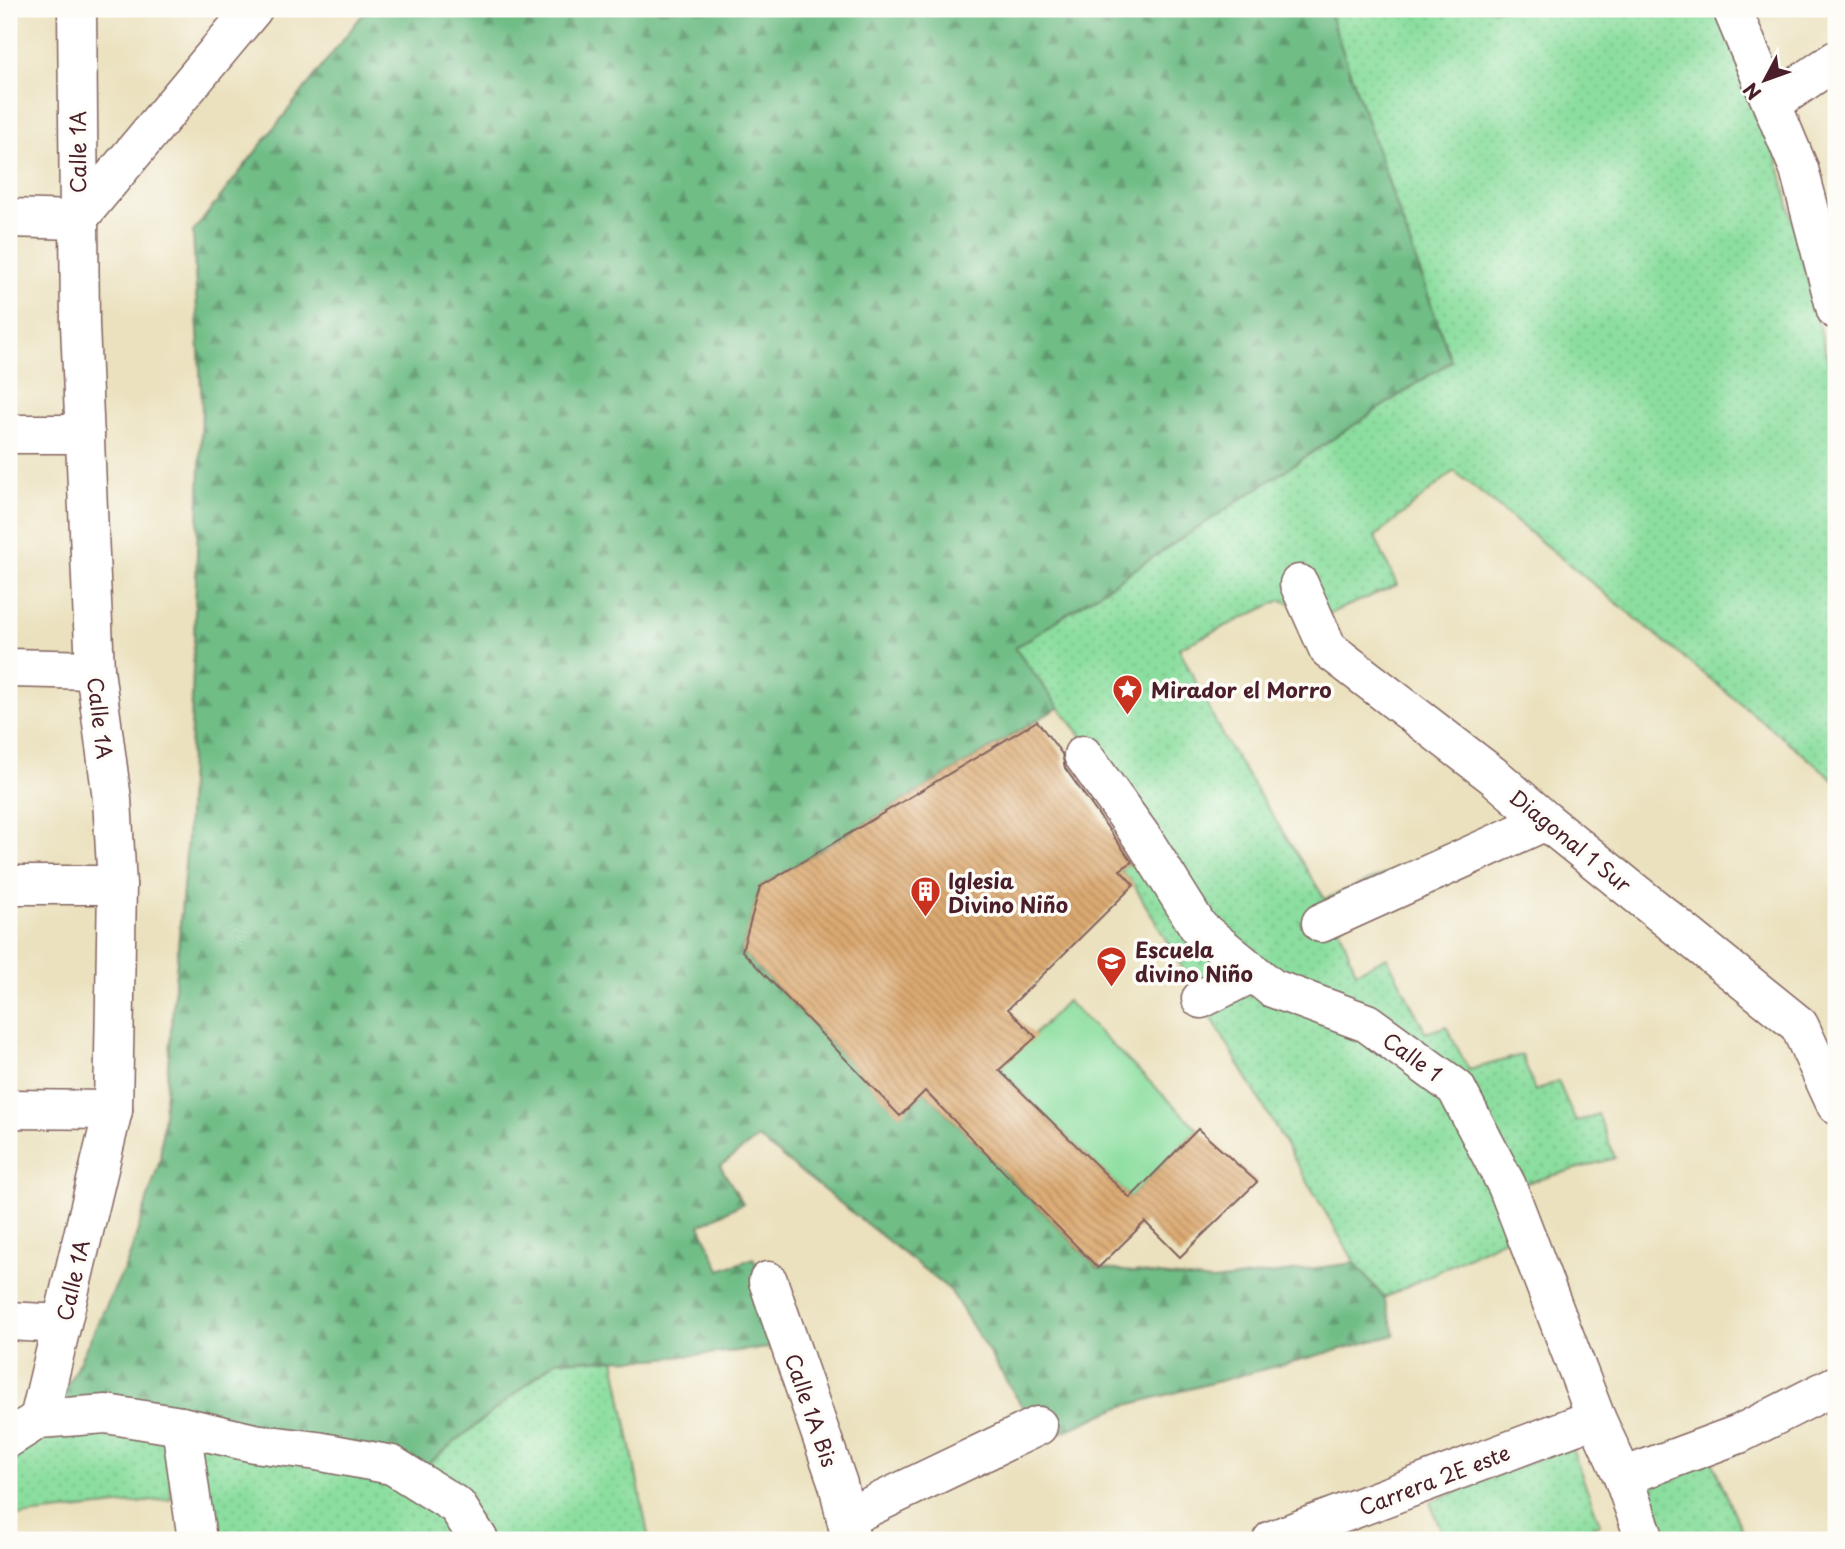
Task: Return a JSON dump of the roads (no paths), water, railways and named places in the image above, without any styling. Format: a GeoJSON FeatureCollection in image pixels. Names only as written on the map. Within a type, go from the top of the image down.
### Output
{"type":"FeatureCollection","features":[{"type":"Feature","properties":{"kind":"street","name":"Calle 1A"},"geometry":{"type":"LineString","coordinates":[[24,1429],[61,1324],[113,1110],[117,885],[112,799],[95,670],[77,220],[78,9]]}},
{"type":"Feature","properties":{"kind":"street"},"geometry":{"type":"LineString","coordinates":[[9,218],[77,220],[253,9]]}},
{"type":"Feature","properties":{"kind":"street"},"geometry":{"type":"LineString","coordinates":[[1732,9],[1799,169],[1836,310]]}},
{"type":"Feature","properties":{"kind":"street"},"geometry":{"type":"LineString","coordinates":[[1773,103],[1836,60]]}},
{"type":"Feature","properties":{"kind":"street"},"geometry":{"type":"LineString","coordinates":[[9,433],[85,434]]}},
{"type":"Feature","properties":{"kind":"street","name":"Diagonal 1 Sur"},"geometry":{"type":"LineString","coordinates":[[1299,584],[1328,649],[1495,777],[1799,1025],[1836,1105]]}},
{"type":"Feature","properties":{"kind":"street"},"geometry":{"type":"LineString","coordinates":[[9,668],[95,670]]}},
{"type":"Feature","properties":{"kind":"street","name":"Calle 1"},"geometry":{"type":"LineString","coordinates":[[1083,755],[1144,840],[1199,928],[1272,988],[1367,1023],[1456,1088],[1507,1186],[1646,1540]]}},
{"type":"Feature","properties":{"kind":"street"},"geometry":{"type":"LineString","coordinates":[[1321,923],[1546,821]]}},
{"type":"Feature","properties":{"kind":"street"},"geometry":{"type":"LineString","coordinates":[[9,885],[117,885]]}},
{"type":"Feature","properties":{"kind":"street"},"geometry":{"type":"LineString","coordinates":[[1201,999],[1252,973]]}},
{"type":"Feature","properties":{"kind":"street"},"geometry":{"type":"LineString","coordinates":[[9,1109],[113,1110]]}},
{"type":"Feature","properties":{"kind":"street","name":"Calle 1A Bis"},"geometry":{"type":"LineString","coordinates":[[768,1282],[838,1484],[848,1529]]}},
{"type":"Feature","properties":{"kind":"street"},"geometry":{"type":"LineString","coordinates":[[9,1321],[61,1324]]}},
{"type":"Feature","properties":{"kind":"street"},"geometry":{"type":"LineString","coordinates":[[1623,1477],[1738,1434],[1836,1385]]}},
{"type":"Feature","properties":{"kind":"street"},"geometry":{"type":"LineString","coordinates":[[24,1429],[106,1414],[181,1426],[254,1443],[392,1465],[457,1506],[479,1540]]}},
{"type":"Feature","properties":{"kind":"street","name":"Carrera 2E este"},"geometry":{"type":"LineString","coordinates":[[1272,1540],[1596,1418]]}},
{"type":"Feature","properties":{"kind":"street"},"geometry":{"type":"LineString","coordinates":[[181,1426],[197,1540]]}},
{"type":"Feature","properties":{"kind":"street"},"geometry":{"type":"LineString","coordinates":[[848,1529],[1038,1426]]}},
{"type":"Feature","properties":{"kind":"place","name":"Mirador el Morro"},"geometry":{"type":"Point","coordinates":[1128,716]}},
{"type":"Feature","properties":{"kind":"place","name":"Iglesia Divino Niño"},"geometry":{"type":"Point","coordinates":[925,919]}},
{"type":"Feature","properties":{"kind":"place","name":"Escuela divino Niño"},"geometry":{"type":"Point","coordinates":[1112,988]}}]}
